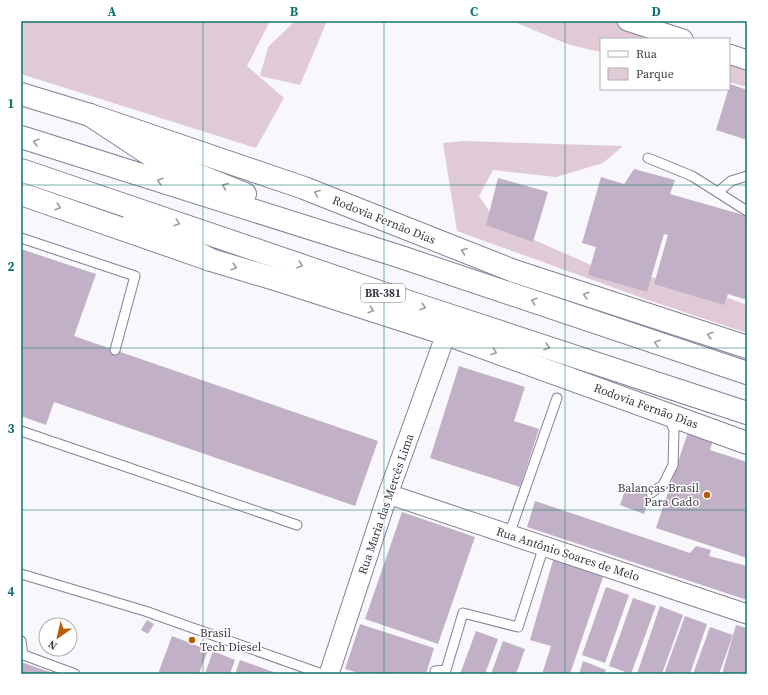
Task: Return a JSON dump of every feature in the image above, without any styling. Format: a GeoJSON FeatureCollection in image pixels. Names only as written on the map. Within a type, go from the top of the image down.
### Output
{"type":"FeatureCollection","features":[{"type":"Feature","properties":{"kind":"main road","name":"Rodovia Fernão Dias"},"geometry":{"type":"LineString","coordinates":[[21,94],[90,115],[304,188],[514,271],[747,347]]}},
{"type":"Feature","properties":{"kind":"main road"},"geometry":{"type":"LineString","coordinates":[[90,115],[155,158],[404,258]]}},
{"type":"Feature","properties":{"kind":"main road"},"geometry":{"type":"LineString","coordinates":[[21,137],[404,258],[747,373]]}},
{"type":"Feature","properties":{"kind":"main road","name":"Rodovia Fernão Dias"},"geometry":{"type":"LineString","coordinates":[[21,170],[415,304],[747,413]]}},
{"type":"Feature","properties":{"kind":"main road"},"geometry":{"type":"LineString","coordinates":[[69,186],[211,260]]}},
{"type":"Feature","properties":{"kind":"main road","name":"Rodovia Fernão Dias"},"geometry":{"type":"LineString","coordinates":[[21,194],[211,260],[446,334],[747,442]]}},
{"type":"Feature","properties":{"kind":"street"},"geometry":{"type":"LineString","coordinates":[[627,21],[680,38]]}},
{"type":"Feature","properties":{"kind":"street"},"geometry":{"type":"LineString","coordinates":[[730,54],[747,60]]}},
{"type":"Feature","properties":{"kind":"street","name":"Rua Maria das Mercês Lima"},"geometry":{"type":"LineString","coordinates":[[329,674],[388,494],[446,334]]}},
{"type":"Feature","properties":{"kind":"street","name":"Rua Antônio Soares de Melo"},"geometry":{"type":"LineString","coordinates":[[388,494],[747,614]]}},
{"type":"Feature","properties":{"kind":"lane"},"geometry":{"type":"LineString","coordinates":[[648,158],[692,176],[747,211]]}},
{"type":"Feature","properties":{"kind":"lane"},"geometry":{"type":"LineString","coordinates":[[718,192],[731,181],[747,176]]}},
{"type":"Feature","properties":{"kind":"lane"},"geometry":{"type":"LineString","coordinates":[[21,238],[135,276],[115,350]]}},
{"type":"Feature","properties":{"kind":"lane"},"geometry":{"type":"LineString","coordinates":[[509,535],[557,398]]}},
{"type":"Feature","properties":{"kind":"lane"},"geometry":{"type":"LineString","coordinates":[[651,493],[663,485],[673,465],[674,430],[668,414]]}},
{"type":"Feature","properties":{"kind":"lane"},"geometry":{"type":"LineString","coordinates":[[21,431],[297,525]]}},
{"type":"Feature","properties":{"kind":"lane"},"geometry":{"type":"LineString","coordinates":[[435,671],[446,670],[463,613],[518,627],[544,546]]}},
{"type":"Feature","properties":{"kind":"lane"},"geometry":{"type":"LineString","coordinates":[[21,574],[145,611],[322,674]]}},
{"type":"Feature","properties":{"kind":"lane"},"geometry":{"type":"LineString","coordinates":[[21,641],[22,655],[75,674]]}},
{"type":"Feature","properties":{"kind":"green space"},"geometry":{"type":"Polygon","coordinates":[[[21,21],[270,21],[247,66],[284,98],[256,148],[21,74],[21,21]]]}},
{"type":"Feature","properties":{"kind":"green space"},"geometry":{"type":"Polygon","coordinates":[[[295,21],[327,21],[300,85],[260,76],[268,47],[295,21]]]}},
{"type":"Feature","properties":{"kind":"green space"},"geometry":{"type":"Polygon","coordinates":[[[512,21],[610,21],[667,38],[600,38],[600,52],[570,45],[512,21]]]}},
{"type":"Feature","properties":{"kind":"green space"},"geometry":{"type":"Polygon","coordinates":[[[730,56],[747,62],[747,87],[730,82],[730,56]]]}},
{"type":"Feature","properties":{"kind":"green space"},"geometry":{"type":"Polygon","coordinates":[[[463,141],[623,146],[603,163],[556,177],[493,170],[479,196],[498,224],[600,269],[689,283],[747,305],[747,333],[645,299],[457,231],[443,143],[463,141]]]}},
{"type":"Feature","properties":{"kind":"building"},"geometry":{"type":"Polygon","coordinates":[[[730,84],[747,90],[747,140],[716,130],[728,90],[730,90],[730,84]]]}},
{"type":"Feature","properties":{"kind":"building"},"geometry":{"type":"Polygon","coordinates":[[[634,169],[675,180],[670,194],[747,216],[747,300],[728,294],[724,305],[654,284],[668,235],[664,234],[647,292],[588,275],[596,247],[582,243],[601,177],[624,184],[634,169]]]}},
{"type":"Feature","properties":{"kind":"building"},"geometry":{"type":"Polygon","coordinates":[[[498,178],[548,192],[533,242],[486,225],[498,178]]]}},
{"type":"Feature","properties":{"kind":"building"},"geometry":{"type":"Polygon","coordinates":[[[21,249],[96,274],[74,336],[378,441],[355,506],[54,402],[46,425],[21,416],[21,249]]]}},
{"type":"Feature","properties":{"kind":"building"},"geometry":{"type":"Polygon","coordinates":[[[459,366],[525,387],[514,421],[539,429],[520,487],[430,458],[459,366]]]}},
{"type":"Feature","properties":{"kind":"building","name":"Balanças Brasil Para Gado"},"geometry":{"type":"Polygon","coordinates":[[[688,432],[713,440],[710,450],[747,462],[747,558],[656,528],[688,432]]]}},
{"type":"Feature","properties":{"kind":"building"},"geometry":{"type":"Polygon","coordinates":[[[627,484],[651,493],[644,514],[620,505],[627,484]]]}},
{"type":"Feature","properties":{"kind":"building","name":"Balanças Brasil Para Gado"},"geometry":{"type":"Polygon","coordinates":[[[535,501],[690,553],[696,546],[711,550],[709,556],[747,566],[747,600],[527,527],[535,501]]]}},
{"type":"Feature","properties":{"kind":"building"},"geometry":{"type":"Polygon","coordinates":[[[402,512],[475,537],[438,644],[365,619],[402,512]]]}},
{"type":"Feature","properties":{"kind":"building"},"geometry":{"type":"Polygon","coordinates":[[[554,557],[603,577],[570,674],[542,674],[551,646],[530,640],[554,557]]]}},
{"type":"Feature","properties":{"kind":"building"},"geometry":{"type":"Polygon","coordinates":[[[606,587],[629,595],[605,663],[582,655],[606,587]]]}},
{"type":"Feature","properties":{"kind":"building"},"geometry":{"type":"Polygon","coordinates":[[[633,598],[656,606],[631,674],[609,666],[633,598]]]}},
{"type":"Feature","properties":{"kind":"building"},"geometry":{"type":"Polygon","coordinates":[[[660,606],[683,615],[662,674],[637,674],[660,606]]]}},
{"type":"Feature","properties":{"kind":"building"},"geometry":{"type":"Polygon","coordinates":[[[685,616],[707,624],[690,674],[664,674],[685,616]]]}},
{"type":"Feature","properties":{"kind":"building"},"geometry":{"type":"Polygon","coordinates":[[[147,620],[154,624],[148,634],[141,630],[147,620]]]}},
{"type":"Feature","properties":{"kind":"building"},"geometry":{"type":"Polygon","coordinates":[[[360,624],[434,648],[426,674],[362,674],[345,669],[360,624]]]}},
{"type":"Feature","properties":{"kind":"building"},"geometry":{"type":"Polygon","coordinates":[[[736,625],[747,628],[747,674],[722,674],[736,625]]]}},
{"type":"Feature","properties":{"kind":"building"},"geometry":{"type":"Polygon","coordinates":[[[710,627],[733,635],[719,674],[693,674],[710,627]]]}},
{"type":"Feature","properties":{"kind":"building"},"geometry":{"type":"Polygon","coordinates":[[[476,631],[498,639],[485,674],[460,674],[476,631]]]}},
{"type":"Feature","properties":{"kind":"building"},"geometry":{"type":"Polygon","coordinates":[[[172,636],[208,650],[199,674],[158,674],[172,636]]]}},
{"type":"Feature","properties":{"kind":"building"},"geometry":{"type":"Polygon","coordinates":[[[503,641],[525,649],[516,674],[491,674],[503,641]]]}},
{"type":"Feature","properties":{"kind":"building"},"geometry":{"type":"Polygon","coordinates":[[[213,651],[235,660],[230,674],[205,674],[213,651]]]}},
{"type":"Feature","properties":{"kind":"building"},"geometry":{"type":"Polygon","coordinates":[[[240,660],[279,674],[235,674],[240,660]]]}},
{"type":"Feature","properties":{"kind":"building"},"geometry":{"type":"Polygon","coordinates":[[[583,661],[606,670],[604,674],[579,674],[583,661]]]}},
{"type":"Feature","properties":{"kind":"building"},"geometry":{"type":"Polygon","coordinates":[[[21,662],[56,674],[21,674],[21,662]]]}},
{"type":"Feature","properties":{"kind":"place","name":"Balanças Brasil Para Gado"},"geometry":{"type":"Point","coordinates":[707,495]}},
{"type":"Feature","properties":{"kind":"place","name":"Brasil Tech Diesel"},"geometry":{"type":"Point","coordinates":[192,640]}}]}
